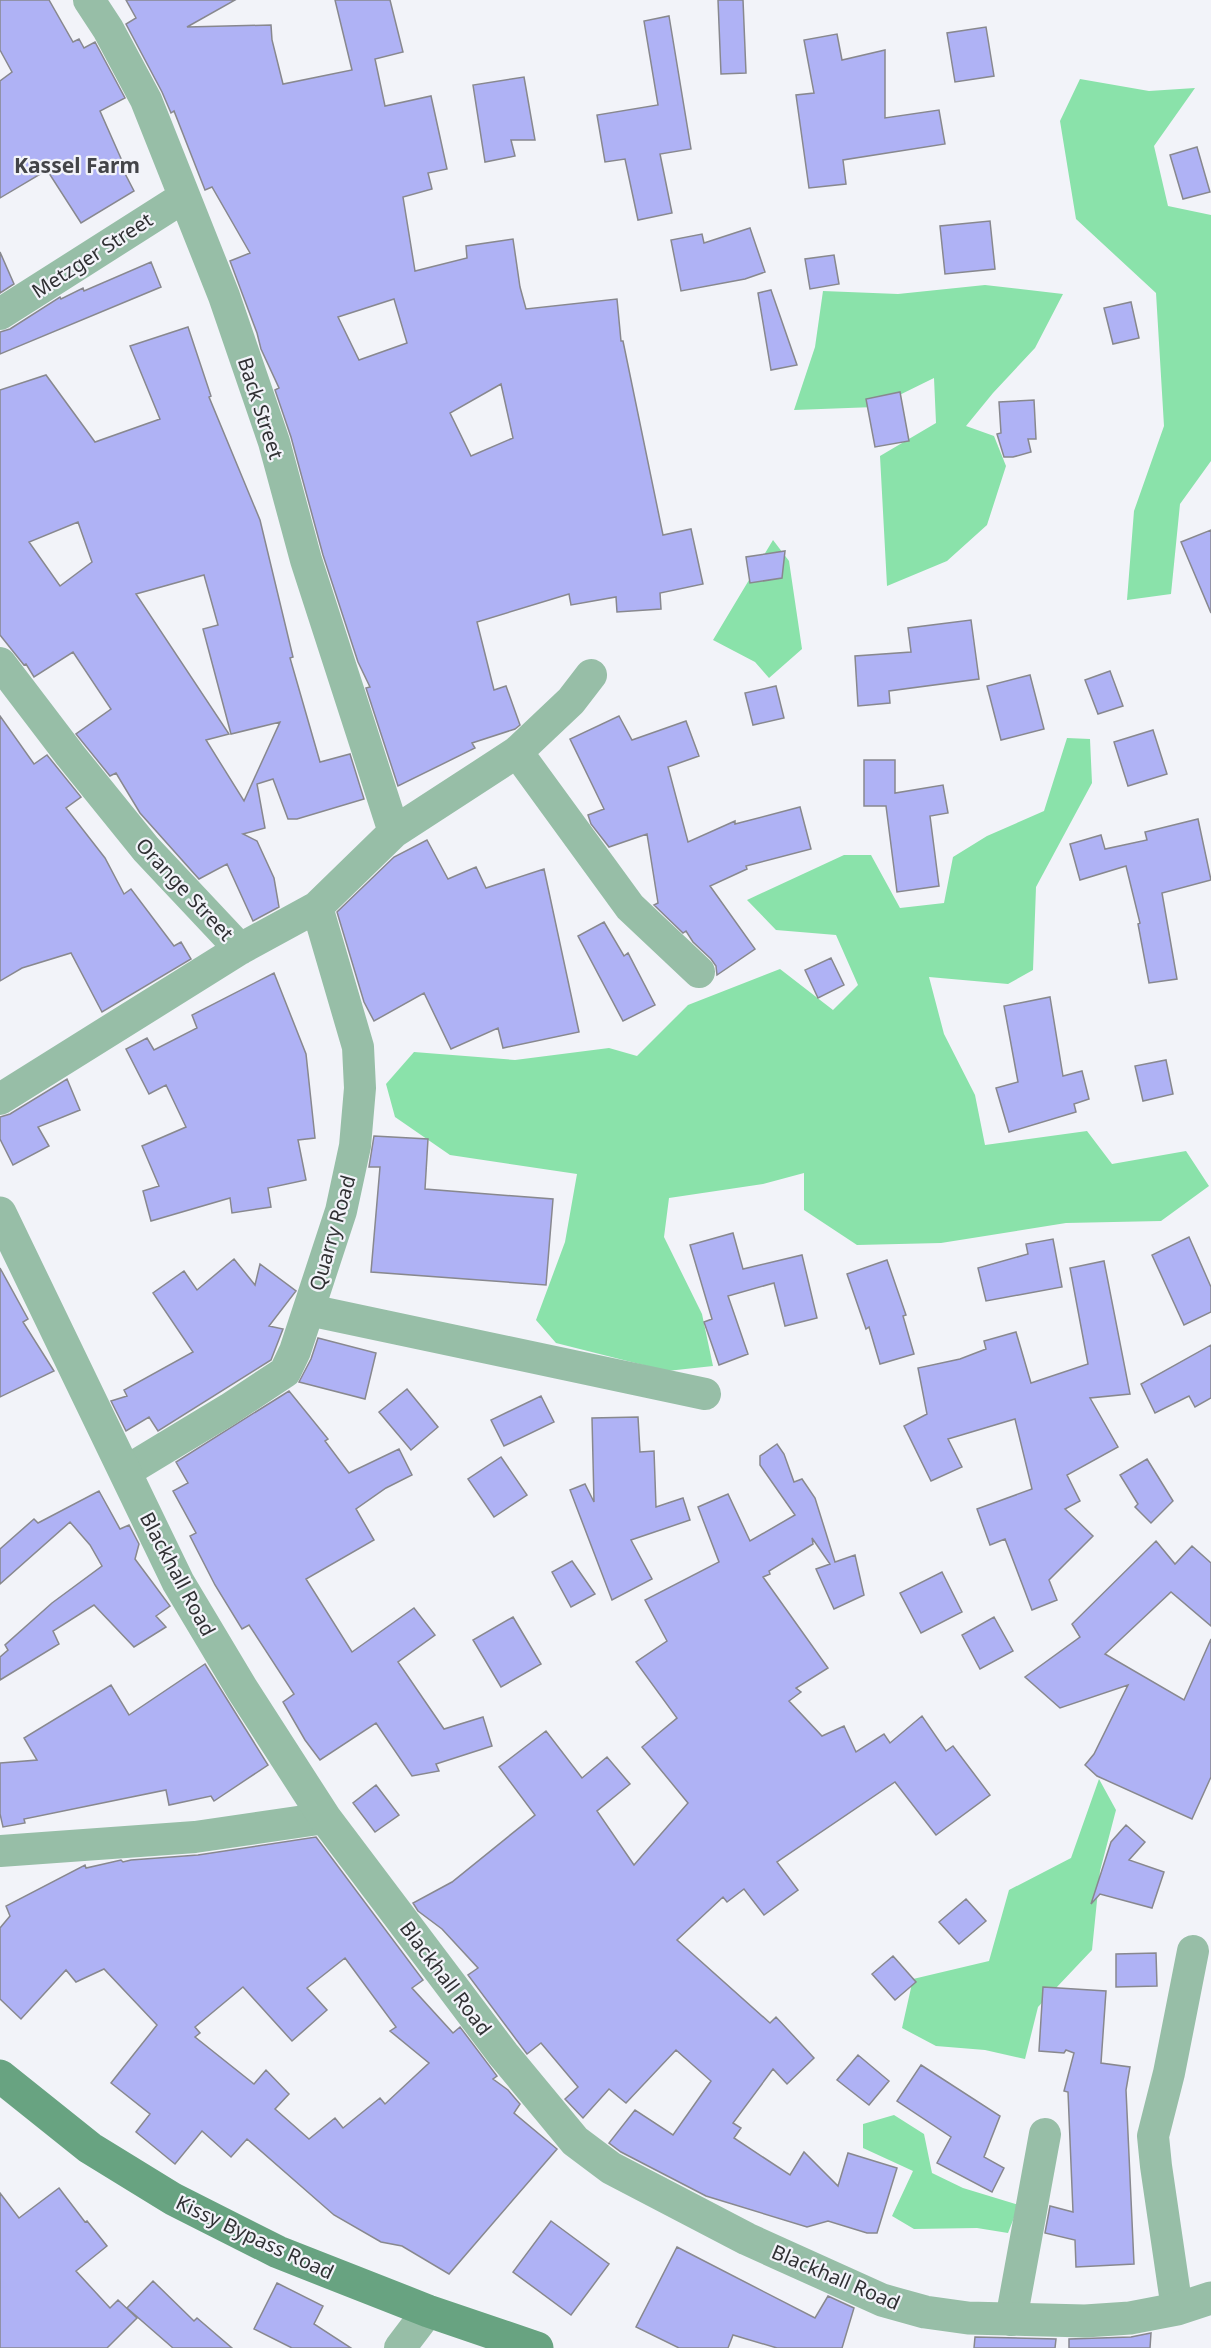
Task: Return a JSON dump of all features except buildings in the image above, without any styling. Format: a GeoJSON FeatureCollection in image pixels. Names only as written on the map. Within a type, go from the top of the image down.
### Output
{"type":"FeatureCollection","features":[{"type":"Feature","properties":{"kind":"main road","name":"Kissy Bypass Road"},"geometry":{"type":"LineString","coordinates":[[0,2076],[90,2148],[173,2199],[278,2252],[428,2311],[537,2348]]}},
{"type":"Feature","properties":{"kind":"street","name":"Back Street"},"geometry":{"type":"LineString","coordinates":[[89,0],[108,28],[146,100],[224,296],[274,442],[306,560],[394,832]]}},
{"type":"Feature","properties":{"kind":"street","name":"Metzger Street"},"geometry":{"type":"LineString","coordinates":[[0,314],[184,197]]}},
{"type":"Feature","properties":{"kind":"street","name":"Orange Street"},"geometry":{"type":"LineString","coordinates":[[0,663],[146,849],[240,948],[0,1099]]}},
{"type":"Feature","properties":{"kind":"street"},"geometry":{"type":"LineString","coordinates":[[240,948],[317,907],[394,832],[517,752],[571,700],[591,675]]}},
{"type":"Feature","properties":{"kind":"street"},"geometry":{"type":"LineString","coordinates":[[517,752],[630,907],[699,972]]}},
{"type":"Feature","properties":{"kind":"street","name":"Quarry Road"},"geometry":{"type":"LineString","coordinates":[[125,1472],[230,1409],[285,1372],[309,1310],[341,1211],[355,1146],[360,1088],[358,1047],[317,907]]}},
{"type":"Feature","properties":{"kind":"street","name":"Blackhall Road"},"geometry":{"type":"LineString","coordinates":[[0,1213],[178,1582],[242,1689],[325,1818],[554,2118],[575,2141],[611,2168],[747,2239],[882,2300],[925,2312],[968,2318],[1085,2321],[1130,2318],[1177,2309],[1211,2298]]}},
{"type":"Feature","properties":{"kind":"street"},"geometry":{"type":"LineString","coordinates":[[309,1310],[705,1394]]}},
{"type":"Feature","properties":{"kind":"street"},"geometry":{"type":"LineString","coordinates":[[0,1851],[195,1837],[325,1818]]}},
{"type":"Feature","properties":{"kind":"street"},"geometry":{"type":"LineString","coordinates":[[1177,2309],[1153,2136],[1170,2073],[1193,1951]]}},
{"type":"Feature","properties":{"kind":"street"},"geometry":{"type":"LineString","coordinates":[[1011,2320],[1045,2134]]}},
{"type":"Feature","properties":{"kind":"street"},"geometry":{"type":"LineString","coordinates":[[400,2348],[428,2311]]}},
{"type":"Feature","properties":{"kind":"green space"},"geometry":{"type":"Polygon","coordinates":[[[1080,79],[1149,91],[1195,88],[1154,146],[1168,206],[1211,215],[1211,461],[1180,504],[1171,594],[1127,600],[1134,511],[1164,426],[1156,293],[1076,219],[1060,121],[1080,79]]]}},
{"type":"Feature","properties":{"kind":"green space"},"geometry":{"type":"Polygon","coordinates":[[[985,285],[1063,294],[1035,348],[966,426],[994,436],[1006,466],[987,525],[947,561],[887,586],[880,456],[936,423],[934,378],[875,407],[794,410],[815,347],[823,291],[898,294],[985,285]]]}},
{"type":"Feature","properties":{"kind":"green space"},"geometry":{"type":"Polygon","coordinates":[[[773,540],[789,561],[802,649],[769,678],[755,662],[713,640],[773,540]]]}},
{"type":"Feature","properties":{"kind":"green space"},"geometry":{"type":"Polygon","coordinates":[[[1067,738],[1090,739],[1092,783],[1036,887],[1033,970],[1008,984],[929,977],[944,1034],[975,1095],[985,1145],[1087,1131],[1112,1164],[1186,1151],[1209,1186],[1161,1221],[1066,1223],[941,1243],[857,1245],[804,1210],[804,1173],[763,1184],[669,1198],[664,1237],[702,1314],[713,1366],[667,1371],[556,1343],[536,1320],[565,1242],[577,1174],[450,1155],[395,1117],[386,1084],[414,1052],[515,1060],[609,1048],[637,1056],[688,1005],[780,969],[833,1010],[858,985],[836,935],[776,930],[747,900],[844,855],[871,855],[900,908],[944,903],[953,857],[987,836],[1044,811],[1067,738]]]}},
{"type":"Feature","properties":{"kind":"green space"},"geometry":{"type":"Polygon","coordinates":[[[1099,1779],[1116,1810],[1100,1871],[1092,1950],[1038,2007],[1025,2059],[985,2050],[936,2046],[902,2028],[913,1979],[989,1961],[1009,1890],[1071,1858],[1099,1779]]]}},
{"type":"Feature","properties":{"kind":"green space"},"geometry":{"type":"Polygon","coordinates":[[[894,2115],[924,2134],[932,2173],[963,2188],[1019,2205],[1008,2233],[977,2228],[914,2229],[892,2216],[913,2171],[863,2148],[863,2124],[894,2115]]]}},
{"type":"Feature","properties":{"kind":"district","name":"Kassel Farm"},"geometry":{"type":"Point","coordinates":[77,165]}}]}
